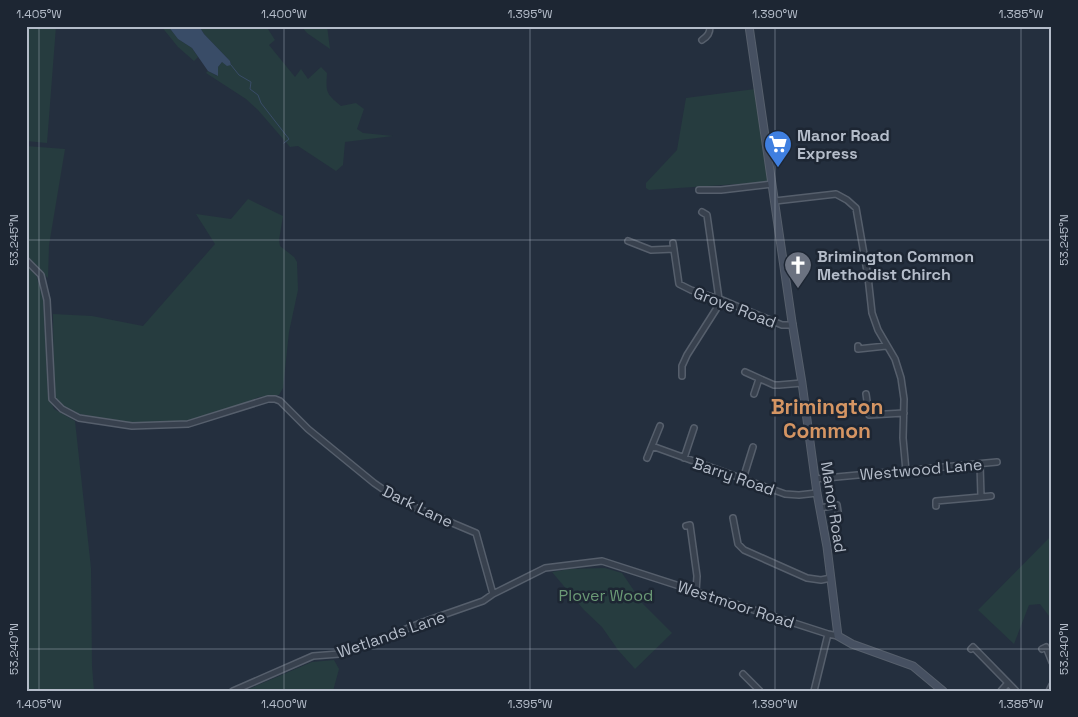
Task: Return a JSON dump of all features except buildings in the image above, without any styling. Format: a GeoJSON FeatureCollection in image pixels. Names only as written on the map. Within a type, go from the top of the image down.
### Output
{"type":"FeatureCollection","features":[{"type":"Feature","properties":{"kind":"street"},"geometry":{"type":"LineString","coordinates":[[702,40],[708,36],[710,26]]}},
{"type":"Feature","properties":{"kind":"street","name":"Manor Road"},"geometry":{"type":"LineString","coordinates":[[749,26],[838,636]]}},
{"type":"Feature","properties":{"kind":"street"},"geometry":{"type":"LineString","coordinates":[[700,190],[721,190],[772,184]]}},
{"type":"Feature","properties":{"kind":"street"},"geometry":{"type":"LineString","coordinates":[[775,201],[836,194],[856,208],[872,313],[878,330],[895,360],[901,378],[904,400],[902,438],[906,471]]}},
{"type":"Feature","properties":{"kind":"street"},"geometry":{"type":"LineString","coordinates":[[682,376],[682,366],[687,355],[721,299],[707,215],[702,212]]}},
{"type":"Feature","properties":{"kind":"street","name":"Grove Road"},"geometry":{"type":"LineString","coordinates":[[628,241],[651,250],[673,246],[679,284],[782,324],[793,325]]}},
{"type":"Feature","properties":{"kind":"street","name":"Dark Lane"},"geometry":{"type":"LineString","coordinates":[[26,260],[40,275],[47,300],[52,399],[62,409],[79,418],[132,426],[188,424],[268,399],[280,401],[308,429],[387,492],[412,506],[476,533],[493,594]]}},
{"type":"Feature","properties":{"kind":"street"},"geometry":{"type":"LineString","coordinates":[[858,346],[858,349],[886,346]]}},
{"type":"Feature","properties":{"kind":"street"},"geometry":{"type":"LineString","coordinates":[[745,372],[774,385],[802,383]]}},
{"type":"Feature","properties":{"kind":"street"},"geometry":{"type":"LineString","coordinates":[[754,394],[759,379]]}},
{"type":"Feature","properties":{"kind":"street"},"geometry":{"type":"LineString","coordinates":[[866,394],[868,415],[904,413]]}},
{"type":"Feature","properties":{"kind":"street"},"geometry":{"type":"LineString","coordinates":[[647,458],[660,426]]}},
{"type":"Feature","properties":{"kind":"street"},"geometry":{"type":"LineString","coordinates":[[684,458],[694,428]]}},
{"type":"Feature","properties":{"kind":"street","name":"Barry Road"},"geometry":{"type":"LineString","coordinates":[[652,446],[785,494],[817,493]]}},
{"type":"Feature","properties":{"kind":"street"},"geometry":{"type":"LineString","coordinates":[[743,479],[753,447]]}},
{"type":"Feature","properties":{"kind":"street","name":"Westwood Lane"},"geometry":{"type":"LineString","coordinates":[[816,479],[997,462]]}},
{"type":"Feature","properties":{"kind":"street"},"geometry":{"type":"LineString","coordinates":[[980,464],[981,497]]}},
{"type":"Feature","properties":{"kind":"street"},"geometry":{"type":"LineString","coordinates":[[936,506],[936,501],[991,496]]}},
{"type":"Feature","properties":{"kind":"street"},"geometry":{"type":"LineString","coordinates":[[820,508],[837,505],[839,518]]}},
{"type":"Feature","properties":{"kind":"street"},"geometry":{"type":"LineString","coordinates":[[733,518],[738,544],[744,550],[807,578],[822,580],[831,578]]}},
{"type":"Feature","properties":{"kind":"street"},"geometry":{"type":"LineString","coordinates":[[686,526],[690,525],[697,576],[696,592]]}},
{"type":"Feature","properties":{"kind":"street","name":"Westmoor Road"},"geometry":{"type":"LineString","coordinates":[[493,594],[545,568],[602,561],[838,636]]}},
{"type":"Feature","properties":{"kind":"street","name":"Wetlands Lane"},"geometry":{"type":"LineString","coordinates":[[233,691],[313,656],[340,654],[483,601],[493,594]]}},
{"type":"Feature","properties":{"kind":"street"},"geometry":{"type":"LineString","coordinates":[[814,691],[828,634]]}},
{"type":"Feature","properties":{"kind":"street"},"geometry":{"type":"LineString","coordinates":[[838,636],[852,644],[913,666],[943,691]]}},
{"type":"Feature","properties":{"kind":"street"},"geometry":{"type":"LineString","coordinates":[[1046,646],[1052,662]]}},
{"type":"Feature","properties":{"kind":"street"},"geometry":{"type":"LineString","coordinates":[[971,649],[973,647],[1016,691]]}},
{"type":"Feature","properties":{"kind":"street"},"geometry":{"type":"LineString","coordinates":[[744,674],[760,691]]}},
{"type":"Feature","properties":{"kind":"street"},"geometry":{"type":"LineString","coordinates":[[1001,691],[1008,683]]}},
{"type":"Feature","properties":{"kind":"street"},"geometry":{"type":"LineString","coordinates":[[1049,691],[1052,685]]}},
{"type":"Feature","properties":{"kind":"green space"},"geometry":{"type":"Polygon","coordinates":[[[26,26],[56,26],[47,143],[26,141],[26,26]]]}},
{"type":"Feature","properties":{"kind":"green space"},"geometry":{"type":"Polygon","coordinates":[[[161,26],[168,26],[178,39],[192,48],[198,57],[194,61],[178,47],[161,26]]]}},
{"type":"Feature","properties":{"kind":"green space"},"geometry":{"type":"Polygon","coordinates":[[[199,26],[266,26],[275,40],[269,45],[295,77],[301,69],[308,79],[321,67],[327,73],[327,88],[332,98],[341,106],[356,103],[364,109],[357,129],[363,133],[393,136],[345,142],[343,165],[336,171],[298,146],[290,147],[246,99],[206,73],[208,71],[217,76],[218,67],[222,62],[231,65],[230,61],[204,34],[199,26]]]}},
{"type":"Feature","properties":{"kind":"green space"},"geometry":{"type":"Polygon","coordinates":[[[301,26],[327,26],[330,49],[307,33],[301,26]]]}},
{"type":"Feature","properties":{"kind":"green space"},"geometry":{"type":"Polygon","coordinates":[[[755,89],[768,180],[766,182],[649,190],[646,188],[646,183],[677,150],[686,98],[755,89]]]}},
{"type":"Feature","properties":{"kind":"green space"},"geometry":{"type":"Polygon","coordinates":[[[26,146],[65,149],[49,245],[48,278],[26,256],[26,146]]]}},
{"type":"Feature","properties":{"kind":"green space"},"geometry":{"type":"Polygon","coordinates":[[[248,199],[283,216],[279,240],[280,246],[294,257],[297,262],[298,290],[289,332],[283,388],[279,395],[259,397],[188,421],[133,423],[80,414],[64,406],[54,397],[53,314],[92,316],[143,326],[215,244],[196,214],[231,219],[248,199]]]}},
{"type":"Feature","properties":{"kind":"green space"},"geometry":{"type":"Polygon","coordinates":[[[26,265],[36,274],[43,300],[48,396],[54,409],[75,421],[91,568],[94,691],[26,691],[26,265]]]}},
{"type":"Feature","properties":{"kind":"green space"},"geometry":{"type":"Polygon","coordinates":[[[1052,535],[1052,620],[1040,604],[1029,605],[1014,644],[978,610],[1052,535]]]}},
{"type":"Feature","properties":{"kind":"green space","name":"Plover Wood"},"geometry":{"type":"Polygon","coordinates":[[[605,568],[622,573],[643,604],[672,633],[635,669],[618,650],[602,627],[584,610],[552,572],[570,569],[605,568]]]}},
{"type":"Feature","properties":{"kind":"green space"},"geometry":{"type":"Polygon","coordinates":[[[334,660],[339,669],[333,691],[244,691],[312,662],[334,660]]]}},
{"type":"Feature","properties":{"kind":"water"},"geometry":{"type":"Polygon","coordinates":[[[168,26],[199,26],[204,34],[230,61],[231,65],[227,66],[222,62],[218,67],[218,76],[208,71],[192,48],[178,39],[168,26]]]}},
{"type":"Feature","properties":{"kind":"waterway"},"geometry":{"type":"LineString","coordinates":[[231,65],[239,75],[251,82],[250,89],[258,95],[261,103],[289,139],[284,143]]}},
{"type":"Feature","properties":{"kind":"place","name":"Manor Road Express"},"geometry":{"type":"Point","coordinates":[778,168]}},
{"type":"Feature","properties":{"kind":"place","name":"Brimington Common Methodist Chirch"},"geometry":{"type":"Point","coordinates":[798,289]}},
{"type":"Feature","properties":{"kind":"district","name":"Brimington Common"},"geometry":{"type":"Point","coordinates":[827,419]}}]}
